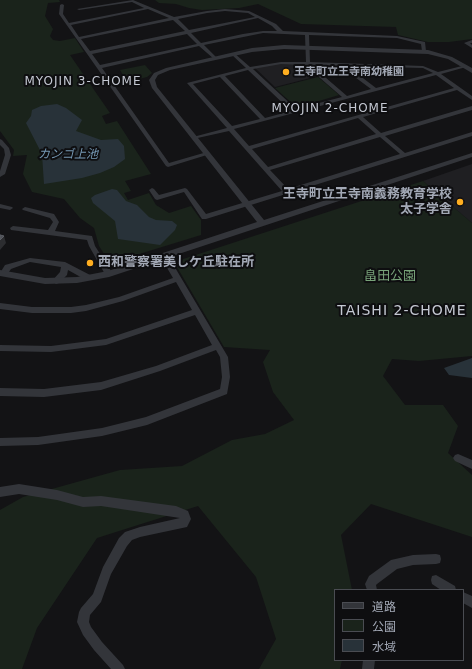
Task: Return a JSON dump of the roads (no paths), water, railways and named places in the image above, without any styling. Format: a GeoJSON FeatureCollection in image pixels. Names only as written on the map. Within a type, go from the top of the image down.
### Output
{"type":"FeatureCollection","features":[{"type":"Feature","properties":{"kind":"street"},"geometry":{"type":"LineString","coordinates":[[80,9],[113,1],[130,0],[173,19],[214,58]]}},
{"type":"Feature","properties":{"kind":"street"},"geometry":{"type":"LineString","coordinates":[[62,5],[61,14],[168,165],[207,154]]}},
{"type":"Feature","properties":{"kind":"street"},"geometry":{"type":"LineString","coordinates":[[69,24],[150,8]]}},
{"type":"Feature","properties":{"kind":"street"},"geometry":{"type":"LineString","coordinates":[[78,38],[207,12],[231,10],[245,11],[259,17],[274,25],[282,32]]}},
{"type":"Feature","properties":{"kind":"street"},"geometry":{"type":"LineString","coordinates":[[89,53],[259,17]]}},
{"type":"Feature","properties":{"kind":"street"},"geometry":{"type":"LineString","coordinates":[[99,67],[249,34],[282,32],[374,35],[401,38],[423,43],[424,51]]}},
{"type":"Feature","properties":{"kind":"street"},"geometry":{"type":"LineString","coordinates":[[306,63],[307,33]]}},
{"type":"Feature","properties":{"kind":"street"},"geometry":{"type":"LineString","coordinates":[[472,41],[466,43],[472,46]]}},
{"type":"Feature","properties":{"kind":"street"},"geometry":{"type":"LineString","coordinates":[[263,224],[154,87],[152,80],[156,74],[165,70],[214,58],[270,48],[424,51],[450,58],[472,71]]}},
{"type":"Feature","properties":{"kind":"street"},"geometry":{"type":"LineString","coordinates":[[234,54],[295,112]]}},
{"type":"Feature","properties":{"kind":"street"},"geometry":{"type":"LineString","coordinates":[[286,191],[190,83],[274,63],[423,67],[437,73],[472,98]]}},
{"type":"Feature","properties":{"kind":"street"},"geometry":{"type":"LineString","coordinates":[[306,63],[346,98]]}},
{"type":"Feature","properties":{"kind":"street"},"geometry":{"type":"LineString","coordinates":[[342,64],[375,90]]}},
{"type":"Feature","properties":{"kind":"street"},"geometry":{"type":"LineString","coordinates":[[195,138],[464,66]]}},
{"type":"Feature","properties":{"kind":"street"},"geometry":{"type":"LineString","coordinates":[[221,75],[264,120]]}},
{"type":"Feature","properties":{"kind":"street"},"geometry":{"type":"LineString","coordinates":[[248,148],[458,88]]}},
{"type":"Feature","properties":{"kind":"street"},"geometry":{"type":"LineString","coordinates":[[266,169],[472,108]]}},
{"type":"Feature","properties":{"kind":"street"},"geometry":{"type":"LineString","coordinates":[[358,116],[404,155]]}},
{"type":"Feature","properties":{"kind":"street"},"geometry":{"type":"LineString","coordinates":[[152,190],[157,198],[185,190],[204,217],[472,134]]}},
{"type":"Feature","properties":{"kind":"street"},"geometry":{"type":"LineString","coordinates":[[0,141],[7,149],[8,155],[2,174],[0,175]]}},
{"type":"Feature","properties":{"kind":"street"},"geometry":{"type":"LineString","coordinates":[[2,273],[32,280],[56,281],[88,278],[109,274],[472,155]]}},
{"type":"Feature","properties":{"kind":"street"},"geometry":{"type":"LineString","coordinates":[[0,206],[10,208]]}},
{"type":"Feature","properties":{"kind":"street"},"geometry":{"type":"LineString","coordinates":[[25,209],[52,216],[56,222],[51,232]]}},
{"type":"Feature","properties":{"kind":"street"},"geometry":{"type":"LineString","coordinates":[[13,228],[90,238],[92,246],[109,274]]}},
{"type":"Feature","properties":{"kind":"street"},"geometry":{"type":"LineString","coordinates":[[0,442],[38,441],[102,432],[147,421],[224,391],[226,363],[218,346],[164,256]]}},
{"type":"Feature","properties":{"kind":"street"},"geometry":{"type":"LineString","coordinates":[[2,273],[8,267],[24,260],[65,265],[88,278]]}},
{"type":"Feature","properties":{"kind":"street"},"geometry":{"type":"LineString","coordinates":[[56,281],[64,273],[65,265]]}},
{"type":"Feature","properties":{"kind":"street"},"geometry":{"type":"LineString","coordinates":[[0,306],[32,310],[71,310],[86,308],[120,299],[178,279]]}},
{"type":"Feature","properties":{"kind":"street"},"geometry":{"type":"LineString","coordinates":[[0,348],[51,349],[91,344],[125,336],[197,310]]}},
{"type":"Feature","properties":{"kind":"street"},"geometry":{"type":"LineString","coordinates":[[0,392],[44,393],[101,386],[151,371],[218,346]]}},
{"type":"Feature","properties":{"kind":"street"},"geometry":{"type":"LineString","coordinates":[[458,458],[472,465]]}},
{"type":"Feature","properties":{"kind":"street"},"geometry":{"type":"LineString","coordinates":[[0,492],[19,489],[57,495],[83,502],[101,501],[176,510],[184,514],[186,519],[183,523],[140,532],[129,536],[123,542],[107,571],[97,598],[85,612],[83,622],[87,631],[98,646],[119,669]]}},
{"type":"Feature","properties":{"kind":"street"},"geometry":{"type":"LineString","coordinates":[[372,589],[370,584],[373,580],[395,564],[413,560],[436,559]]}},
{"type":"Feature","properties":{"kind":"street"},"geometry":{"type":"LineString","coordinates":[[436,580],[450,589]]}},
{"type":"Feature","properties":{"kind":"water","name":"カンゴ上池"},"geometry":{"type":"Polygon","coordinates":[[[57,104],[66,108],[82,120],[76,131],[101,140],[118,139],[124,146],[125,159],[114,167],[100,173],[82,178],[44,184],[42,154],[26,123],[31,116],[32,110],[41,106],[57,104]]]}},
{"type":"Feature","properties":{"kind":"water"},"geometry":{"type":"Polygon","coordinates":[[[112,189],[117,190],[126,201],[137,205],[149,217],[156,220],[172,221],[177,225],[175,230],[160,245],[118,239],[115,221],[93,203],[91,198],[112,189]]]}},
{"type":"Feature","properties":{"kind":"water"},"geometry":{"type":"Polygon","coordinates":[[[472,358],[472,378],[449,375],[444,368],[472,358]]]}},
{"type":"Feature","properties":{"kind":"place","name":"王寺町立王寺南幼稚園"},"geometry":{"type":"Point","coordinates":[286,72]}},
{"type":"Feature","properties":{"kind":"place","name":"王寺町立王寺南義務教育学校 太子学舎"},"geometry":{"type":"Point","coordinates":[460,202]}},
{"type":"Feature","properties":{"kind":"place","name":"西和警察署美しケ丘駐在所"},"geometry":{"type":"Point","coordinates":[90,263]}},
{"type":"Feature","properties":{"kind":"district","name":"MYOJIN 3-CHOME"},"geometry":{"type":"Point","coordinates":[83,82]}},
{"type":"Feature","properties":{"kind":"district","name":"MYOJIN 2-CHOME"},"geometry":{"type":"Point","coordinates":[330,109]}},
{"type":"Feature","properties":{"kind":"district","name":"TAISHI 2-CHOME"},"geometry":{"type":"Point","coordinates":[402,311]}},
{"type":"Feature","properties":{"kind":"park label","name":"畠田公園"},"geometry":{"type":"Point","coordinates":[390,277]}}]}
